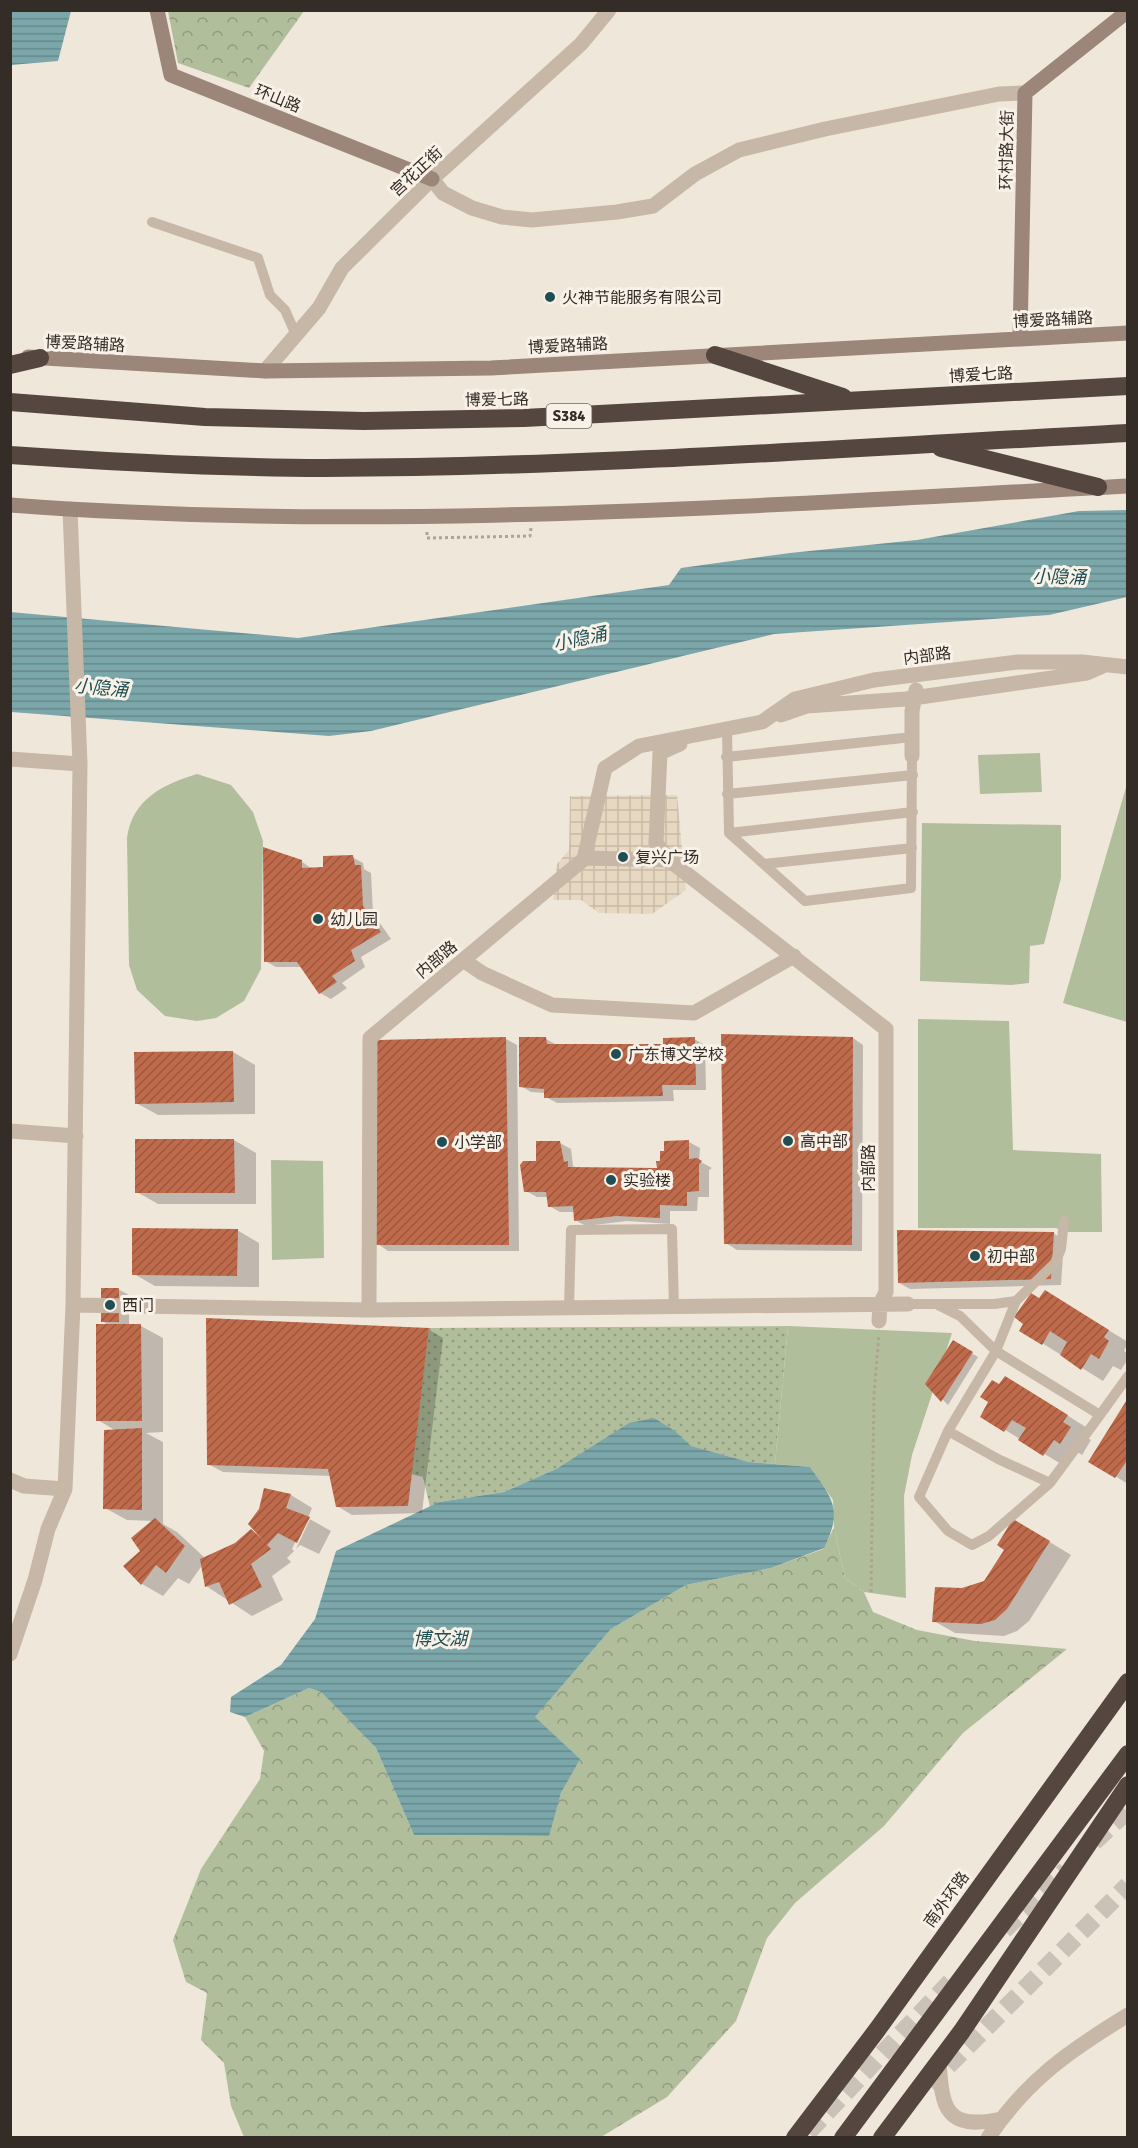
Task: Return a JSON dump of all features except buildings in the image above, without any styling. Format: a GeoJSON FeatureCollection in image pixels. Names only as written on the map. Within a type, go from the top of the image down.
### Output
{"type":"FeatureCollection","features":[{"type":"Feature","properties":{"kind":"highway"},"geometry":{"type":"LineString","coordinates":[[715,355],[853,401]]}},
{"type":"Feature","properties":{"kind":"highway"},"geometry":{"type":"LineString","coordinates":[[10,365],[40,358]]}},
{"type":"Feature","properties":{"kind":"highway","name":"博爱七路"},"geometry":{"type":"LineString","coordinates":[[10,402],[205,417],[364,421],[524,418],[1128,386]]}},
{"type":"Feature","properties":{"kind":"highway"},"geometry":{"type":"LineString","coordinates":[[10,455],[130,463],[324,468],[529,464],[1128,433]]}},
{"type":"Feature","properties":{"kind":"highway"},"geometry":{"type":"LineString","coordinates":[[922,443],[1098,488]]}},
{"type":"Feature","properties":{"kind":"highway","name":"南外环路"},"geometry":{"type":"LineString","coordinates":[[795,2138],[877,2030],[1128,1682]]}},
{"type":"Feature","properties":{"kind":"highway"},"geometry":{"type":"LineString","coordinates":[[843,2138],[1128,1754]]}},
{"type":"Feature","properties":{"kind":"highway"},"geometry":{"type":"LineString","coordinates":[[882,2138],[939,2061],[1128,1785]]}},
{"type":"Feature","properties":{"kind":"street","name":"环山路"},"geometry":{"type":"LineString","coordinates":[[157,10],[171,75],[432,179]]}},
{"type":"Feature","properties":{"kind":"street","name":"宫花正街"},"geometry":{"type":"LineString","coordinates":[[265,371],[319,308],[342,268],[432,179],[581,44],[609,10]]}},
{"type":"Feature","properties":{"kind":"street","name":"环村路大街"},"geometry":{"type":"LineString","coordinates":[[1020,339],[1025,93],[1128,11]]}},
{"type":"Feature","properties":{"kind":"street"},"geometry":{"type":"LineString","coordinates":[[432,179],[443,193],[472,208],[502,217],[532,220],[617,212],[654,206],[695,174],[739,150],[825,129],[988,96],[1025,93]]}},
{"type":"Feature","properties":{"kind":"street","name":"博爱路辅路"},"geometry":{"type":"LineString","coordinates":[[10,356],[265,371],[491,368],[1128,333]]}},
{"type":"Feature","properties":{"kind":"street"},"geometry":{"type":"LineString","coordinates":[[10,505],[228,515],[427,516],[532,514],[1128,486]]}},
{"type":"Feature","properties":{"kind":"street"},"geometry":{"type":"LineString","coordinates":[[10,1654],[35,1580],[48,1529],[65,1489],[73,1305],[79,757],[70,509]]}},
{"type":"Feature","properties":{"kind":"street","name":"内部路"},"geometry":{"type":"LineString","coordinates":[[762,722],[802,697],[920,673],[1018,662],[1082,662],[1128,667]]}},
{"type":"Feature","properties":{"kind":"street","name":"内部路"},"geometry":{"type":"LineString","coordinates":[[369,1310],[370,1038],[584,858],[605,768],[639,746],[762,722],[807,706],[914,698],[1087,673],[1106,665]]}},
{"type":"Feature","properties":{"kind":"street"},"geometry":{"type":"LineString","coordinates":[[912,756],[914,698],[920,673]]}},
{"type":"Feature","properties":{"kind":"street","name":"内部路"},"geometry":{"type":"LineString","coordinates":[[700,734],[660,753],[656,843],[669,860],[886,1029],[886,1292],[880,1304],[879,1321]]}},
{"type":"Feature","properties":{"kind":"street"},"geometry":{"type":"LineString","coordinates":[[10,759],[79,757]]}},
{"type":"Feature","properties":{"kind":"street"},"geometry":{"type":"LineString","coordinates":[[584,858],[669,860]]}},
{"type":"Feature","properties":{"kind":"street"},"geometry":{"type":"LineString","coordinates":[[463,960],[482,973],[552,1005],[694,1013],[794,956]]}},
{"type":"Feature","properties":{"kind":"street"},"geometry":{"type":"LineString","coordinates":[[10,1131],[76,1136]]}},
{"type":"Feature","properties":{"kind":"street"},"geometry":{"type":"LineString","coordinates":[[73,1305],[369,1310],[674,1309],[908,1304]]}},
{"type":"Feature","properties":{"kind":"street"},"geometry":{"type":"LineString","coordinates":[[10,1480],[24,1485],[65,1489]]}},
{"type":"Feature","properties":{"kind":"street"},"geometry":{"type":"LineString","coordinates":[[988,2138],[1010,2107],[1052,2064],[1128,2015]]}},
{"type":"Feature","properties":{"kind":"street"},"geometry":{"type":"LineString","coordinates":[[939,2061],[941,2093],[947,2110],[962,2121],[977,2124],[1000,2120]]}},
{"type":"Feature","properties":{"kind":"lane"},"geometry":{"type":"LineString","coordinates":[[152,222],[258,258],[270,295],[285,310],[296,335]]}},
{"type":"Feature","properties":{"kind":"lane"},"geometry":{"type":"LineString","coordinates":[[727,730],[729,833],[805,901],[911,888],[914,776],[912,756]]}},
{"type":"Feature","properties":{"kind":"lane"},"geometry":{"type":"LineString","coordinates":[[726,757],[912,737]]}},
{"type":"Feature","properties":{"kind":"lane"},"geometry":{"type":"LineString","coordinates":[[728,794],[914,776]]}},
{"type":"Feature","properties":{"kind":"lane"},"geometry":{"type":"LineString","coordinates":[[729,833],[913,812]]}},
{"type":"Feature","properties":{"kind":"lane"},"geometry":{"type":"LineString","coordinates":[[764,864],[912,848]]}},
{"type":"Feature","properties":{"kind":"lane"},"geometry":{"type":"LineString","coordinates":[[1064,1221],[1061,1249],[1055,1263],[1016,1301],[996,1351],[948,1431],[919,1497],[948,1531],[972,1545],[989,1536],[1050,1483],[1128,1377]]}},
{"type":"Feature","properties":{"kind":"lane"},"geometry":{"type":"LineString","coordinates":[[569,1309],[571,1230],[672,1229],[674,1309]]}},
{"type":"Feature","properties":{"kind":"lane"},"geometry":{"type":"LineString","coordinates":[[908,1304],[993,1304],[1016,1301]]}},
{"type":"Feature","properties":{"kind":"lane"},"geometry":{"type":"LineString","coordinates":[[935,1304],[960,1316],[996,1351],[1100,1415]]}},
{"type":"Feature","properties":{"kind":"lane"},"geometry":{"type":"LineString","coordinates":[[948,1431],[998,1459],[1050,1483]]}},
{"type":"Feature","properties":{"kind":"path"},"geometry":{"type":"LineString","coordinates":[[427,516],[427,538],[530,536],[532,514]]}},
{"type":"Feature","properties":{"kind":"path"},"geometry":{"type":"LineString","coordinates":[[871,1592],[874,1394],[879,1321]]}},
{"type":"Feature","properties":{"kind":"green space"},"geometry":{"type":"Polygon","coordinates":[[[168,10],[304,11],[249,88],[178,63],[168,10]]]}},
{"type":"Feature","properties":{"kind":"green space"},"geometry":{"type":"Polygon","coordinates":[[[1040,753],[1042,792],[980,794],[978,755],[1040,753]]]}},
{"type":"Feature","properties":{"kind":"green space"},"geometry":{"type":"Polygon","coordinates":[[[197,774],[231,785],[253,812],[263,841],[261,969],[244,1001],[216,1018],[197,1021],[165,1016],[137,990],[129,965],[127,838],[135,813],[143,803],[162,788],[197,774]]]}},
{"type":"Feature","properties":{"kind":"green space"},"geometry":{"type":"Polygon","coordinates":[[[1127,784],[1127,1022],[1063,1003],[1127,784]]]}},
{"type":"Feature","properties":{"kind":"green space"},"geometry":{"type":"Polygon","coordinates":[[[922,823],[1061,825],[1061,878],[1044,944],[1030,946],[1029,983],[1011,985],[920,981],[922,823]]]}},
{"type":"Feature","properties":{"kind":"green space"},"geometry":{"type":"Polygon","coordinates":[[[918,1019],[1009,1021],[1013,1150],[1101,1154],[1102,1232],[1065,1232],[1056,1228],[918,1228],[918,1019]]]}},
{"type":"Feature","properties":{"kind":"green space"},"geometry":{"type":"Polygon","coordinates":[[[271,1160],[323,1161],[324,1258],[272,1260],[271,1160]]]}},
{"type":"Feature","properties":{"kind":"green space"},"geometry":{"type":"Polygon","coordinates":[[[788,1326],[775,1464],[749,1462],[690,1446],[675,1431],[558,1468],[504,1492],[439,1502],[430,1507],[423,1477],[411,1474],[429,1328],[788,1326]]]}},
{"type":"Feature","properties":{"kind":"green space"},"geometry":{"type":"Polygon","coordinates":[[[788,1326],[952,1333],[912,1455],[904,1496],[906,1598],[864,1592],[845,1578],[834,1528],[833,1500],[810,1467],[775,1464],[788,1326]]]}},
{"type":"Feature","properties":{"kind":"green space"},"geometry":{"type":"Polygon","coordinates":[[[834,1528],[845,1578],[864,1592],[873,1612],[917,1630],[975,1641],[1067,1649],[963,1733],[884,1826],[795,1903],[767,1938],[736,2021],[667,2097],[601,2137],[244,2137],[231,2106],[224,2063],[201,2040],[207,1993],[186,1982],[173,1940],[201,1869],[260,1779],[264,1751],[245,1717],[309,1688],[321,1692],[376,1748],[414,1835],[548,1836],[561,1793],[579,1759],[534,1718],[611,1629],[686,1585],[771,1568],[823,1549],[834,1528]]]}},
{"type":"Feature","properties":{"kind":"shaded area","name":"复兴广场"},"geometry":{"type":"Polygon","coordinates":[[[677,795],[686,890],[652,914],[599,913],[581,900],[553,900],[557,864],[569,850],[570,796],[677,795]]]}},
{"type":"Feature","properties":{"kind":"water"},"geometry":{"type":"Polygon","coordinates":[[[11,10],[71,11],[58,61],[11,65],[11,10]]]}},
{"type":"Feature","properties":{"kind":"water","name":"小隐涌"},"geometry":{"type":"Polygon","coordinates":[[[1127,510],[1127,597],[1049,615],[774,634],[371,731],[329,736],[11,712],[10,612],[298,638],[669,585],[681,568],[790,553],[917,540],[1079,511],[1127,510]]]}},
{"type":"Feature","properties":{"kind":"water","name":"博文湖"},"geometry":{"type":"Polygon","coordinates":[[[654,1418],[675,1431],[691,1446],[749,1462],[810,1467],[830,1497],[834,1514],[833,1524],[824,1548],[771,1568],[686,1585],[611,1629],[535,1717],[580,1759],[561,1793],[549,1836],[414,1835],[376,1748],[321,1692],[309,1688],[245,1717],[230,1712],[231,1697],[281,1665],[315,1619],[336,1551],[439,1502],[504,1492],[558,1468],[629,1423],[654,1418]]]}},
{"type":"Feature","properties":{"kind":"tunnel"},"geometry":{"type":"LineString","coordinates":[[1094,1842],[1128,1810]]}},
{"type":"Feature","properties":{"kind":"tunnel"},"geometry":{"type":"LineString","coordinates":[[1004,1930],[1066,1870]]}},
{"type":"Feature","properties":{"kind":"tunnel"},"geometry":{"type":"LineString","coordinates":[[929,2085],[1128,1885]]}},
{"type":"Feature","properties":{"kind":"tunnel"},"geometry":{"type":"LineString","coordinates":[[808,2132],[956,1976]]}},
{"type":"Feature","properties":{"kind":"place","name":"火神节能服务有限公司"},"geometry":{"type":"Point","coordinates":[550,297]}},
{"type":"Feature","properties":{"kind":"place","name":"复兴广场"},"geometry":{"type":"Point","coordinates":[623,857]}},
{"type":"Feature","properties":{"kind":"place","name":"幼儿园"},"geometry":{"type":"Point","coordinates":[318,919]}},
{"type":"Feature","properties":{"kind":"place","name":"广东博文学校"},"geometry":{"type":"Point","coordinates":[616,1054]}},
{"type":"Feature","properties":{"kind":"place","name":"高中部"},"geometry":{"type":"Point","coordinates":[788,1141]}},
{"type":"Feature","properties":{"kind":"place","name":"小学部"},"geometry":{"type":"Point","coordinates":[442,1142]}},
{"type":"Feature","properties":{"kind":"place","name":"实验楼"},"geometry":{"type":"Point","coordinates":[611,1180]}},
{"type":"Feature","properties":{"kind":"place","name":"初中部"},"geometry":{"type":"Point","coordinates":[975,1256]}},
{"type":"Feature","properties":{"kind":"place","name":"西门"},"geometry":{"type":"Point","coordinates":[110,1305]}}]}
